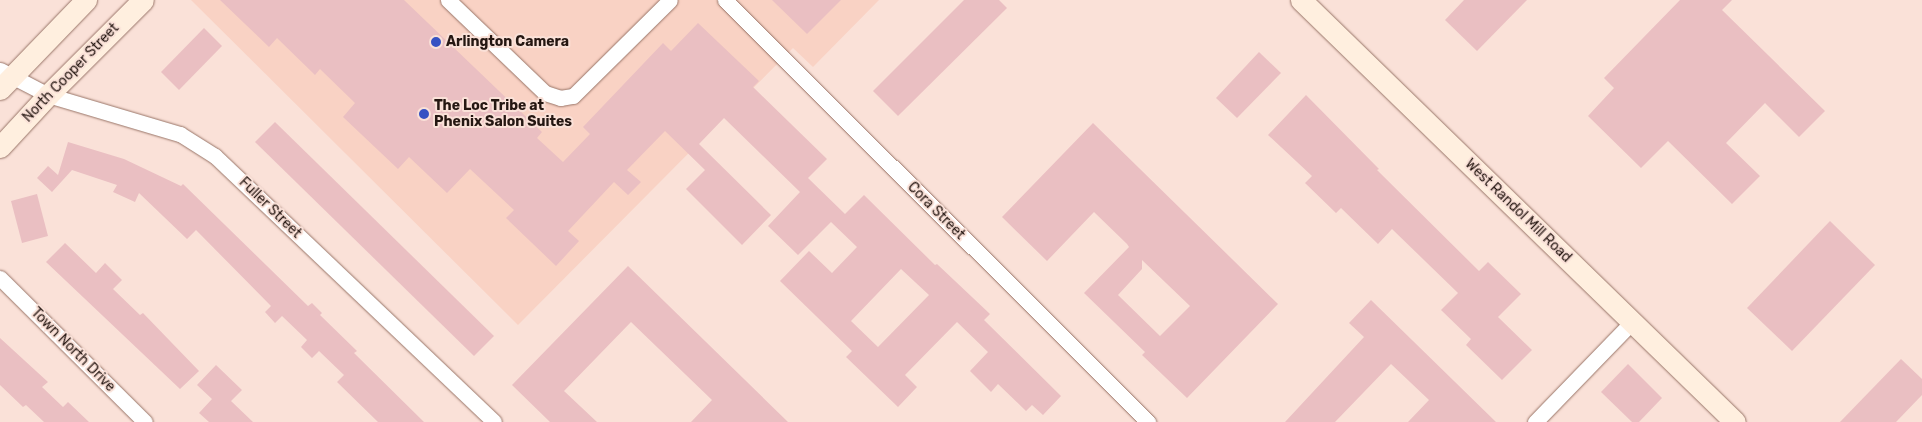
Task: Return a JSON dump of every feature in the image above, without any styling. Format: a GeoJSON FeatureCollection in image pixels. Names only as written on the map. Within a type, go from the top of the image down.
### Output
{"type":"FeatureCollection","features":[{"type":"Feature","properties":{"kind":"main road"},"geometry":{"type":"LineString","coordinates":[[4,79],[86,0]]}},
{"type":"Feature","properties":{"kind":"main road","name":"North Cooper Street"},"geometry":{"type":"LineString","coordinates":[[0,147],[143,0]]}},
{"type":"Feature","properties":{"kind":"main road","name":"West Randol Mill Road"},"geometry":{"type":"LineString","coordinates":[[1301,0],[1735,422]]}},
{"type":"Feature","properties":{"kind":"street"},"geometry":{"type":"LineString","coordinates":[[448,0],[545,93],[560,98],[573,96],[670,0]]}},
{"type":"Feature","properties":{"kind":"street","name":"Cora Street"},"geometry":{"type":"LineString","coordinates":[[725,0],[1148,422]]}},
{"type":"Feature","properties":{"kind":"street","name":"Fuller Street"},"geometry":{"type":"LineString","coordinates":[[4,79],[48,96],[180,134],[215,156],[494,422]]}},
{"type":"Feature","properties":{"kind":"street","name":"Town North Drive"},"geometry":{"type":"LineString","coordinates":[[0,278],[145,422]]}},
{"type":"Feature","properties":{"kind":"street"},"geometry":{"type":"LineString","coordinates":[[1535,422],[1632,322]]}},
{"type":"Feature","properties":{"kind":"shaded area"},"geometry":{"type":"Polygon","coordinates":[[[191,0],[879,0],[813,67],[793,48],[518,325],[191,0]]]}},
{"type":"Feature","properties":{"kind":"building"},"geometry":{"type":"Polygon","coordinates":[[[220,0],[404,0],[542,132],[537,138],[563,162],[590,134],[583,127],[663,43],[671,51],[698,23],[759,81],[753,87],[827,159],[808,178],[845,214],[864,195],[935,265],[937,264],[990,314],[984,320],[1061,396],[1043,415],[1032,405],[1026,411],[998,384],[991,392],[970,371],[988,352],[957,322],[905,375],[917,387],[898,407],[846,357],[852,351],[780,281],[809,251],[832,273],[857,247],[831,222],[798,255],[768,226],[800,192],[724,118],[699,144],[771,215],[742,245],[686,189],[705,170],[665,131],[627,170],[641,182],[628,195],[614,182],[568,231],[579,241],[556,266],[506,218],[514,210],[470,169],[447,193],[409,157],[398,169],[343,117],[355,103],[320,69],[315,75],[277,38],[269,47],[220,0]],[[901,269],[851,321],[878,347],[929,295],[901,269]]]}},
{"type":"Feature","properties":{"kind":"building"},"geometry":{"type":"Polygon","coordinates":[[[772,0],[841,0],[807,34],[772,0]]]}},
{"type":"Feature","properties":{"kind":"building"},"geometry":{"type":"Polygon","coordinates":[[[964,0],[999,0],[1007,8],[898,116],[873,91],[964,0]]]}},
{"type":"Feature","properties":{"kind":"building"},"geometry":{"type":"Polygon","coordinates":[[[1464,0],[1527,0],[1477,51],[1445,20],[1464,0]]]}},
{"type":"Feature","properties":{"kind":"building"},"geometry":{"type":"Polygon","coordinates":[[[1680,0],[1732,0],[1722,10],[1825,111],[1799,137],[1765,103],[1726,143],[1760,176],[1732,204],[1668,141],[1641,168],[1588,116],[1614,88],[1604,78],[1680,0]]]}},
{"type":"Feature","properties":{"kind":"building"},"geometry":{"type":"Polygon","coordinates":[[[204,28],[222,46],[179,90],[161,72],[204,28]]]}},
{"type":"Feature","properties":{"kind":"building"},"geometry":{"type":"Polygon","coordinates":[[[1259,52],[1281,73],[1237,118],[1216,98],[1259,52]]]}},
{"type":"Feature","properties":{"kind":"building"},"geometry":{"type":"Polygon","coordinates":[[[1306,95],[1379,169],[1377,170],[1479,271],[1488,262],[1521,294],[1498,317],[1532,350],[1502,380],[1466,345],[1471,339],[1441,310],[1458,293],[1392,229],[1378,244],[1341,208],[1336,213],[1305,183],[1312,176],[1268,135],[1306,95]]]}},
{"type":"Feature","properties":{"kind":"building"},"geometry":{"type":"Polygon","coordinates":[[[275,122],[494,336],[474,356],[255,142],[275,122]]]}},
{"type":"Feature","properties":{"kind":"building"},"geometry":{"type":"Polygon","coordinates":[[[1093,123],[1278,304],[1187,398],[1142,355],[1145,352],[1084,293],[1129,247],[1127,244],[1094,212],[1047,261],[1002,217],[1093,123]],[[1142,260],[1142,269],[1118,295],[1160,336],[1190,306],[1142,260]]]}},
{"type":"Feature","properties":{"kind":"building"},"geometry":{"type":"Polygon","coordinates":[[[68,142],[124,159],[181,186],[183,184],[308,306],[312,303],[322,313],[320,315],[357,351],[354,353],[424,422],[378,422],[337,382],[344,375],[319,351],[312,358],[301,347],[307,340],[282,316],[275,323],[265,312],[271,306],[196,230],[187,239],[139,193],[135,202],[113,192],[117,185],[72,170],[52,192],[37,178],[48,166],[58,175],[68,142]]]}},
{"type":"Feature","properties":{"kind":"building"},"geometry":{"type":"Polygon","coordinates":[[[37,194],[48,236],[22,243],[11,201],[37,194]]]}},
{"type":"Feature","properties":{"kind":"building"},"geometry":{"type":"Polygon","coordinates":[[[1830,221],[1875,265],[1792,351],[1747,308],[1830,221]]]}},
{"type":"Feature","properties":{"kind":"building"},"geometry":{"type":"Polygon","coordinates":[[[65,243],[96,273],[105,263],[122,280],[113,289],[140,315],[143,313],[199,371],[180,389],[46,262],[65,243]]]}},
{"type":"Feature","properties":{"kind":"building"},"geometry":{"type":"Polygon","coordinates":[[[628,266],[788,422],[691,422],[712,400],[631,322],[564,391],[597,422],[550,422],[512,385],[628,266]]]}},
{"type":"Feature","properties":{"kind":"building"},"geometry":{"type":"Polygon","coordinates":[[[1371,300],[1496,422],[1408,422],[1429,400],[1391,364],[1335,422],[1285,422],[1364,337],[1349,323],[1371,300]]]}},
{"type":"Feature","properties":{"kind":"building"},"geometry":{"type":"Polygon","coordinates":[[[0,338],[48,382],[42,387],[63,407],[68,402],[89,422],[44,422],[26,405],[23,407],[0,385],[0,338]]]}},
{"type":"Feature","properties":{"kind":"building"},"geometry":{"type":"Polygon","coordinates":[[[1901,359],[1922,379],[1922,395],[1896,422],[1840,422],[1901,359]]]}},
{"type":"Feature","properties":{"kind":"building"},"geometry":{"type":"Polygon","coordinates":[[[1628,364],[1662,398],[1639,422],[1632,422],[1601,392],[1628,364]]]}},
{"type":"Feature","properties":{"kind":"building"},"geometry":{"type":"Polygon","coordinates":[[[216,365],[242,390],[231,401],[253,422],[209,422],[199,413],[212,399],[197,385],[216,365]]]}},
{"type":"Feature","properties":{"kind":"place","name":"Arlington Camera"},"geometry":{"type":"Point","coordinates":[436,42]}},
{"type":"Feature","properties":{"kind":"place","name":"The Loc Tribe at Phenix Salon Suites"},"geometry":{"type":"Point","coordinates":[424,114]}}]}
